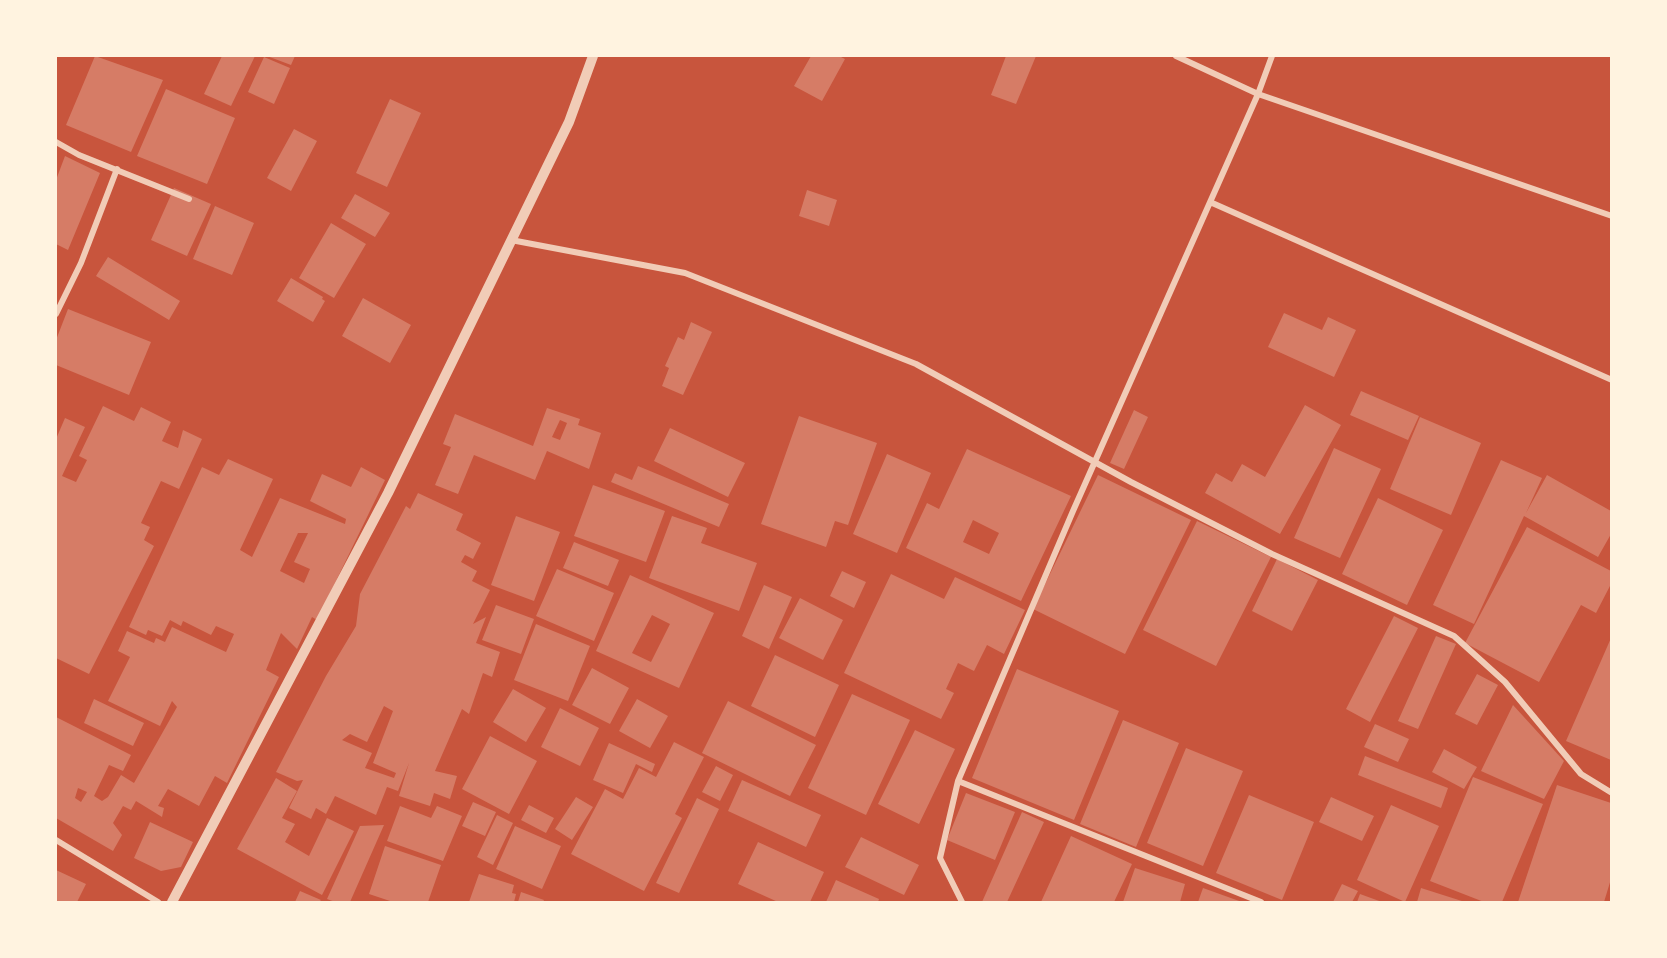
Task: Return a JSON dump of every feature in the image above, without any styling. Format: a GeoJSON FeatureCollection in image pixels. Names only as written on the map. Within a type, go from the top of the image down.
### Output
{"type":"FeatureCollection","features":[{"type":"Feature","properties":{"kind":"street"},"geometry":{"type":"LineString","coordinates":[[172,903],[388,493],[569,122],[592,56]]}},
{"type":"Feature","properties":{"kind":"street"},"geometry":{"type":"LineString","coordinates":[[1176,56],[1258,94],[1611,216]]}},
{"type":"Feature","properties":{"kind":"street"},"geometry":{"type":"LineString","coordinates":[[962,903],[940,858],[958,781],[1095,462],[1258,94],[1272,56]]}},
{"type":"Feature","properties":{"kind":"street"},"geometry":{"type":"LineString","coordinates":[[56,142],[79,154],[189,199]]}},
{"type":"Feature","properties":{"kind":"street"},"geometry":{"type":"LineString","coordinates":[[56,314],[81,263],[117,170]]}},
{"type":"Feature","properties":{"kind":"street"},"geometry":{"type":"LineString","coordinates":[[1210,202],[1611,380]]}},
{"type":"Feature","properties":{"kind":"street"},"geometry":{"type":"LineString","coordinates":[[511,240],[685,273],[916,364],[1095,462],[1272,554],[1454,636],[1506,682],[1581,774],[1611,793]]}},
{"type":"Feature","properties":{"kind":"street"},"geometry":{"type":"LineString","coordinates":[[958,781],[1261,903]]}},
{"type":"Feature","properties":{"kind":"street"},"geometry":{"type":"LineString","coordinates":[[56,840],[158,903]]}},
{"type":"Feature","properties":{"kind":"building"},"geometry":{"type":"Polygon","coordinates":[[[95,56],[163,80],[131,152],[66,125],[95,56]]]}},
{"type":"Feature","properties":{"kind":"building"},"geometry":{"type":"Polygon","coordinates":[[[222,56],[255,56],[231,106],[204,94],[222,56]]]}},
{"type":"Feature","properties":{"kind":"building"},"geometry":{"type":"Polygon","coordinates":[[[267,56],[295,56],[291,65],[267,56]]]}},
{"type":"Feature","properties":{"kind":"building"},"geometry":{"type":"Polygon","coordinates":[[[811,56],[839,56],[845,59],[822,101],[794,86],[811,56]]]}},
{"type":"Feature","properties":{"kind":"building"},"geometry":{"type":"Polygon","coordinates":[[[1006,56],[1036,56],[1016,104],[991,95],[1006,56]]]}},
{"type":"Feature","properties":{"kind":"building"},"geometry":{"type":"Polygon","coordinates":[[[264,57],[290,68],[274,104],[248,92],[264,57]]]}},
{"type":"Feature","properties":{"kind":"building"},"geometry":{"type":"Polygon","coordinates":[[[166,89],[235,118],[207,184],[137,156],[166,89]]]}},
{"type":"Feature","properties":{"kind":"building"},"geometry":{"type":"Polygon","coordinates":[[[390,99],[421,113],[387,187],[356,173],[390,99]]]}},
{"type":"Feature","properties":{"kind":"building"},"geometry":{"type":"Polygon","coordinates":[[[294,129],[317,141],[291,191],[267,178],[294,129]]]}},
{"type":"Feature","properties":{"kind":"building"},"geometry":{"type":"Polygon","coordinates":[[[65,156],[100,173],[68,250],[56,244],[56,180],[65,156]]]}},
{"type":"Feature","properties":{"kind":"building"},"geometry":{"type":"Polygon","coordinates":[[[174,188],[211,204],[187,256],[151,240],[174,188]]]}},
{"type":"Feature","properties":{"kind":"building"},"geometry":{"type":"Polygon","coordinates":[[[807,190],[837,200],[829,226],[799,216],[807,190]]]}},
{"type":"Feature","properties":{"kind":"building"},"geometry":{"type":"Polygon","coordinates":[[[355,194],[390,213],[375,237],[341,218],[355,194]]]}},
{"type":"Feature","properties":{"kind":"building"},"geometry":{"type":"Polygon","coordinates":[[[215,206],[254,223],[232,275],[193,259],[215,206]]]}},
{"type":"Feature","properties":{"kind":"building"},"geometry":{"type":"Polygon","coordinates":[[[331,223],[366,244],[334,298],[299,278],[331,223]]]}},
{"type":"Feature","properties":{"kind":"building"},"geometry":{"type":"Polygon","coordinates":[[[108,257],[180,301],[169,320],[96,276],[108,257]]]}},
{"type":"Feature","properties":{"kind":"building"},"geometry":{"type":"Polygon","coordinates":[[[291,278],[323,297],[325,301],[313,322],[277,301],[291,278]]]}},
{"type":"Feature","properties":{"kind":"building"},"geometry":{"type":"Polygon","coordinates":[[[363,298],[411,325],[390,363],[342,336],[363,298]]]}},
{"type":"Feature","properties":{"kind":"building"},"geometry":{"type":"Polygon","coordinates":[[[68,309],[151,342],[129,395],[56,365],[56,340],[68,309]]]}},
{"type":"Feature","properties":{"kind":"building"},"geometry":{"type":"Polygon","coordinates":[[[1284,313],[1322,330],[1328,317],[1356,330],[1334,377],[1268,347],[1284,313]]]}},
{"type":"Feature","properties":{"kind":"building"},"geometry":{"type":"Polygon","coordinates":[[[691,322],[712,332],[683,395],[662,386],[669,368],[665,366],[678,337],[684,340],[691,322]]]}},
{"type":"Feature","properties":{"kind":"building"},"geometry":{"type":"Polygon","coordinates":[[[1361,391],[1419,416],[1408,440],[1350,415],[1361,391]]]}},
{"type":"Feature","properties":{"kind":"building"},"geometry":{"type":"Polygon","coordinates":[[[1305,405],[1341,425],[1280,534],[1205,493],[1216,473],[1232,482],[1242,464],[1265,477],[1305,405]]]}},
{"type":"Feature","properties":{"kind":"building"},"geometry":{"type":"Polygon","coordinates":[[[103,406],[134,421],[141,407],[171,422],[162,441],[178,448],[183,430],[202,439],[179,489],[161,481],[141,523],[150,527],[144,540],[154,546],[89,674],[56,658],[56,439],[65,418],[85,427],[62,476],[76,482],[87,460],[79,456],[103,406]]]}},
{"type":"Feature","properties":{"kind":"building"},"geometry":{"type":"Polygon","coordinates":[[[547,408],[580,419],[578,425],[601,433],[589,469],[547,451],[535,480],[474,455],[458,494],[435,485],[451,447],[443,444],[455,414],[533,446],[547,408]],[[560,420],[552,437],[560,440],[567,423],[560,420]]]}},
{"type":"Feature","properties":{"kind":"building"},"geometry":{"type":"Polygon","coordinates":[[[1134,410],[1148,417],[1124,469],[1110,463],[1134,410]]]}},
{"type":"Feature","properties":{"kind":"building"},"geometry":{"type":"Polygon","coordinates":[[[799,416],[877,443],[848,525],[835,521],[826,547],[761,524],[799,416]]]}},
{"type":"Feature","properties":{"kind":"building"},"geometry":{"type":"Polygon","coordinates":[[[1420,417],[1481,443],[1451,515],[1390,489],[1420,417]]]}},
{"type":"Feature","properties":{"kind":"building"},"geometry":{"type":"Polygon","coordinates":[[[670,428],[745,463],[728,497],[654,461],[670,428]]]}},
{"type":"Feature","properties":{"kind":"building"},"geometry":{"type":"Polygon","coordinates":[[[1334,448],[1381,469],[1340,558],[1294,538],[1334,448]]]}},
{"type":"Feature","properties":{"kind":"building"},"geometry":{"type":"Polygon","coordinates":[[[967,449],[1071,496],[1021,601],[906,548],[927,503],[939,509],[967,449]],[[973,520],[963,542],[989,554],[999,533],[973,520]]]}},
{"type":"Feature","properties":{"kind":"building"},"geometry":{"type":"Polygon","coordinates":[[[887,454],[931,473],[897,553],[853,534],[887,454]]]}},
{"type":"Feature","properties":{"kind":"building"},"geometry":{"type":"Polygon","coordinates":[[[228,459],[273,479],[240,550],[252,557],[280,498],[345,524],[346,519],[310,501],[322,474],[351,487],[361,467],[385,480],[317,620],[312,617],[297,649],[281,633],[266,670],[279,677],[227,783],[215,776],[199,806],[168,789],[158,806],[164,808],[162,817],[136,801],[131,810],[123,806],[113,823],[122,835],[113,851],[56,818],[56,717],[131,755],[123,771],[109,765],[94,796],[102,801],[108,797],[121,775],[134,783],[177,707],[172,701],[160,726],[108,701],[130,657],[118,651],[127,631],[154,643],[156,638],[165,642],[172,627],[226,652],[234,634],[216,626],[211,635],[183,621],[181,626],[170,620],[162,636],[148,630],[146,635],[129,627],[202,467],[219,475],[228,459]],[[298,533],[280,571],[304,583],[310,569],[294,562],[308,533],[298,533]],[[78,788],[75,798],[81,802],[87,792],[78,788]]]}},
{"type":"Feature","properties":{"kind":"building"},"geometry":{"type":"Polygon","coordinates":[[[1501,460],[1542,478],[1526,513],[1547,475],[1611,511],[1611,534],[1598,557],[1524,516],[1474,624],[1433,605],[1501,460]]]}},
{"type":"Feature","properties":{"kind":"building"},"geometry":{"type":"Polygon","coordinates":[[[638,466],[729,504],[719,527],[611,482],[615,473],[632,480],[638,466]]]}},
{"type":"Feature","properties":{"kind":"building"},"geometry":{"type":"Polygon","coordinates":[[[1098,475],[1191,520],[1125,654],[1033,609],[1098,475]]]}},
{"type":"Feature","properties":{"kind":"building"},"geometry":{"type":"Polygon","coordinates":[[[593,485],[665,511],[646,562],[574,536],[593,485]]]}},
{"type":"Feature","properties":{"kind":"building"},"geometry":{"type":"Polygon","coordinates":[[[418,493],[463,514],[456,530],[481,543],[473,559],[465,555],[461,562],[477,571],[472,581],[490,590],[473,624],[486,617],[476,643],[500,652],[492,677],[483,673],[469,714],[462,709],[435,771],[457,776],[450,799],[434,793],[430,806],[399,796],[409,763],[398,791],[387,787],[376,815],[335,796],[326,814],[316,808],[311,819],[289,808],[303,780],[297,781],[276,772],[326,676],[356,626],[360,594],[406,506],[410,509],[418,493]],[[384,706],[367,742],[350,734],[342,740],[372,753],[365,768],[394,778],[396,773],[373,763],[393,711],[384,706]]]}},
{"type":"Feature","properties":{"kind":"building"},"geometry":{"type":"Polygon","coordinates":[[[1378,498],[1443,530],[1407,605],[1342,574],[1378,498]]]}},
{"type":"Feature","properties":{"kind":"building"},"geometry":{"type":"Polygon","coordinates":[[[516,516],[560,532],[534,601],[491,585],[516,516]]]}},
{"type":"Feature","properties":{"kind":"building"},"geometry":{"type":"Polygon","coordinates":[[[672,516],[707,528],[701,543],[757,563],[739,611],[649,578],[672,516]]]}},
{"type":"Feature","properties":{"kind":"building"},"geometry":{"type":"Polygon","coordinates":[[[1197,521],[1271,557],[1216,666],[1143,630],[1197,521]]]}},
{"type":"Feature","properties":{"kind":"building"},"geometry":{"type":"Polygon","coordinates":[[[1527,527],[1611,571],[1611,584],[1596,613],[1581,605],[1539,682],[1465,643],[1527,527]]]}},
{"type":"Feature","properties":{"kind":"building"},"geometry":{"type":"Polygon","coordinates":[[[574,542],[619,560],[608,586],[563,568],[574,542]]]}},
{"type":"Feature","properties":{"kind":"building"},"geometry":{"type":"Polygon","coordinates":[[[1277,559],[1318,580],[1292,631],[1252,611],[1277,559]]]}},
{"type":"Feature","properties":{"kind":"building"},"geometry":{"type":"Polygon","coordinates":[[[557,569],[614,593],[594,641],[536,616],[557,569]]]}},
{"type":"Feature","properties":{"kind":"building"},"geometry":{"type":"Polygon","coordinates":[[[842,571],[866,582],[854,608],[830,596],[842,571]]]}},
{"type":"Feature","properties":{"kind":"building"},"geometry":{"type":"Polygon","coordinates":[[[891,574],[944,599],[955,577],[1025,610],[1004,654],[987,645],[974,671],[958,663],[946,689],[954,693],[941,719],[844,673],[891,574]]]}},
{"type":"Feature","properties":{"kind":"building"},"geometry":{"type":"Polygon","coordinates":[[[630,575],[714,613],[679,688],[596,651],[630,575]],[[652,615],[632,653],[651,662],[670,624],[652,615]]]}},
{"type":"Feature","properties":{"kind":"building"},"geometry":{"type":"Polygon","coordinates":[[[764,585],[792,597],[769,649],[742,636],[764,585]]]}},
{"type":"Feature","properties":{"kind":"building"},"geometry":{"type":"Polygon","coordinates":[[[800,598],[843,620],[823,660],[779,638],[800,598]]]}},
{"type":"Feature","properties":{"kind":"building"},"geometry":{"type":"Polygon","coordinates":[[[496,605],[534,619],[521,654],[482,640],[496,605]]]}},
{"type":"Feature","properties":{"kind":"building"},"geometry":{"type":"Polygon","coordinates":[[[1394,616],[1418,628],[1370,722],[1346,709],[1394,616]]]}},
{"type":"Feature","properties":{"kind":"building"},"geometry":{"type":"Polygon","coordinates":[[[536,624],[590,646],[568,701],[514,680],[536,624]]]}},
{"type":"Feature","properties":{"kind":"building"},"geometry":{"type":"Polygon","coordinates":[[[1436,636],[1456,644],[1418,729],[1398,721],[1436,636]]]}},
{"type":"Feature","properties":{"kind":"building"},"geometry":{"type":"Polygon","coordinates":[[[1611,638],[1611,760],[1566,741],[1611,638]]]}},
{"type":"Feature","properties":{"kind":"building"},"geometry":{"type":"Polygon","coordinates":[[[775,655],[839,685],[815,737],[751,706],[775,655]]]}},
{"type":"Feature","properties":{"kind":"building"},"geometry":{"type":"Polygon","coordinates":[[[592,668],[629,688],[610,724],[572,705],[592,668]]]}},
{"type":"Feature","properties":{"kind":"building"},"geometry":{"type":"Polygon","coordinates":[[[1017,669],[1119,711],[1074,820],[972,778],[1017,669]]]}},
{"type":"Feature","properties":{"kind":"building"},"geometry":{"type":"Polygon","coordinates":[[[1477,674],[1498,685],[1477,725],[1455,714],[1477,674]]]}},
{"type":"Feature","properties":{"kind":"building"},"geometry":{"type":"Polygon","coordinates":[[[513,689],[546,708],[526,742],[493,722],[513,689]]]}},
{"type":"Feature","properties":{"kind":"building"},"geometry":{"type":"Polygon","coordinates":[[[852,694],[910,720],[866,815],[808,788],[852,694]]]}},
{"type":"Feature","properties":{"kind":"building"},"geometry":{"type":"Polygon","coordinates":[[[94,699],[144,723],[133,746],[84,723],[94,699]]]}},
{"type":"Feature","properties":{"kind":"building"},"geometry":{"type":"Polygon","coordinates":[[[637,699],[668,716],[650,748],[619,731],[637,699]]]}},
{"type":"Feature","properties":{"kind":"building"},"geometry":{"type":"Polygon","coordinates":[[[728,701],[816,745],[790,796],[702,753],[728,701]]]}},
{"type":"Feature","properties":{"kind":"building"},"geometry":{"type":"Polygon","coordinates":[[[1513,705],[1564,761],[1544,799],[1481,771],[1513,705]]]}},
{"type":"Feature","properties":{"kind":"building"},"geometry":{"type":"Polygon","coordinates":[[[560,708],[599,728],[580,766],[541,747],[560,708]]]}},
{"type":"Feature","properties":{"kind":"building"},"geometry":{"type":"Polygon","coordinates":[[[1123,720],[1179,743],[1136,847],[1080,824],[1123,720]]]}},
{"type":"Feature","properties":{"kind":"building"},"geometry":{"type":"Polygon","coordinates":[[[1375,724],[1409,739],[1398,762],[1364,747],[1375,724]]]}},
{"type":"Feature","properties":{"kind":"building"},"geometry":{"type":"Polygon","coordinates":[[[915,730],[955,749],[919,824],[878,804],[915,730]]]}},
{"type":"Feature","properties":{"kind":"building"},"geometry":{"type":"Polygon","coordinates":[[[490,736],[537,761],[509,814],[462,789],[490,736]]]}},
{"type":"Feature","properties":{"kind":"building"},"geometry":{"type":"Polygon","coordinates":[[[674,742],[704,757],[675,814],[682,818],[644,891],[571,854],[605,789],[623,799],[639,768],[656,777],[674,742]]]}},
{"type":"Feature","properties":{"kind":"building"},"geometry":{"type":"Polygon","coordinates":[[[609,743],[655,764],[652,772],[636,764],[623,793],[593,780],[609,743]]]}},
{"type":"Feature","properties":{"kind":"building"},"geometry":{"type":"Polygon","coordinates":[[[1186,748],[1243,771],[1203,866],[1147,843],[1186,748]]]}},
{"type":"Feature","properties":{"kind":"building"},"geometry":{"type":"Polygon","coordinates":[[[1444,749],[1477,767],[1464,789],[1432,772],[1444,749]]]}},
{"type":"Feature","properties":{"kind":"building"},"geometry":{"type":"Polygon","coordinates":[[[1365,756],[1448,788],[1441,808],[1358,775],[1365,756]]]}},
{"type":"Feature","properties":{"kind":"building"},"geometry":{"type":"Polygon","coordinates":[[[716,766],[733,775],[720,801],[702,792],[716,766]]]}},
{"type":"Feature","properties":{"kind":"building"},"geometry":{"type":"Polygon","coordinates":[[[1473,777],[1543,804],[1502,902],[1484,902],[1430,881],[1473,777]]]}},
{"type":"Feature","properties":{"kind":"building"},"geometry":{"type":"Polygon","coordinates":[[[276,778],[297,791],[282,818],[295,824],[285,842],[309,856],[327,818],[354,831],[322,895],[237,849],[276,778]]]}},
{"type":"Feature","properties":{"kind":"building"},"geometry":{"type":"Polygon","coordinates":[[[742,780],[821,815],[806,847],[728,811],[742,780]]]}},
{"type":"Feature","properties":{"kind":"building"},"geometry":{"type":"Polygon","coordinates":[[[1557,785],[1611,803],[1611,879],[1604,902],[1518,902],[1557,785]]]}},
{"type":"Feature","properties":{"kind":"building"},"geometry":{"type":"Polygon","coordinates":[[[966,793],[1015,812],[995,860],[947,840],[966,793]]]}},
{"type":"Feature","properties":{"kind":"building"},"geometry":{"type":"Polygon","coordinates":[[[1249,795],[1314,822],[1282,900],[1216,873],[1249,795]]]}},
{"type":"Feature","properties":{"kind":"building"},"geometry":{"type":"Polygon","coordinates":[[[576,797],[593,807],[572,840],[555,829],[576,797]]]}},
{"type":"Feature","properties":{"kind":"building"},"geometry":{"type":"Polygon","coordinates":[[[1331,797],[1374,816],[1362,841],[1319,822],[1331,797]]]}},
{"type":"Feature","properties":{"kind":"building"},"geometry":{"type":"Polygon","coordinates":[[[697,798],[719,809],[679,893],[656,883],[697,798]]]}},
{"type":"Feature","properties":{"kind":"building"},"geometry":{"type":"Polygon","coordinates":[[[473,802],[496,812],[485,836],[462,826],[473,802]]]}},
{"type":"Feature","properties":{"kind":"building"},"geometry":{"type":"Polygon","coordinates":[[[529,805],[554,818],[546,833],[521,820],[529,805]]]}},
{"type":"Feature","properties":{"kind":"building"},"geometry":{"type":"Polygon","coordinates":[[[1391,805],[1439,826],[1405,902],[1357,880],[1391,805]]]}},
{"type":"Feature","properties":{"kind":"building"},"geometry":{"type":"Polygon","coordinates":[[[400,806],[431,818],[437,806],[462,816],[443,861],[387,841],[400,806]]]}},
{"type":"Feature","properties":{"kind":"building"},"geometry":{"type":"Polygon","coordinates":[[[1022,812],[1044,822],[1007,902],[982,902],[1022,812]]]}},
{"type":"Feature","properties":{"kind":"building"},"geometry":{"type":"Polygon","coordinates":[[[497,815],[513,823],[493,865],[477,857],[497,815]]]}},
{"type":"Feature","properties":{"kind":"building"},"geometry":{"type":"Polygon","coordinates":[[[150,822],[193,842],[181,867],[161,871],[134,858],[150,822]]]}},
{"type":"Feature","properties":{"kind":"building"},"geometry":{"type":"Polygon","coordinates":[[[384,825],[350,902],[335,902],[327,899],[360,826],[384,825]]]}},
{"type":"Feature","properties":{"kind":"building"},"geometry":{"type":"Polygon","coordinates":[[[515,826],[561,846],[542,889],[496,869],[515,826]]]}},
{"type":"Feature","properties":{"kind":"building"},"geometry":{"type":"Polygon","coordinates":[[[1071,836],[1132,864],[1114,902],[1041,902],[1071,836]]]}},
{"type":"Feature","properties":{"kind":"building"},"geometry":{"type":"Polygon","coordinates":[[[861,837],[919,865],[904,895],[845,867],[861,837]]]}},
{"type":"Feature","properties":{"kind":"building"},"geometry":{"type":"Polygon","coordinates":[[[758,842],[824,872],[810,902],[778,902],[738,884],[758,842]]]}},
{"type":"Feature","properties":{"kind":"building"},"geometry":{"type":"Polygon","coordinates":[[[385,846],[441,865],[428,902],[393,902],[369,894],[385,846]]]}},
{"type":"Feature","properties":{"kind":"building"},"geometry":{"type":"Polygon","coordinates":[[[1135,868],[1185,884],[1180,902],[1123,902],[1135,868]]]}},
{"type":"Feature","properties":{"kind":"building"},"geometry":{"type":"Polygon","coordinates":[[[56,870],[86,884],[77,902],[56,902],[56,870]]]}},
{"type":"Feature","properties":{"kind":"building"},"geometry":{"type":"Polygon","coordinates":[[[479,874],[514,885],[512,893],[516,894],[514,902],[469,902],[479,874]]]}},
{"type":"Feature","properties":{"kind":"building"},"geometry":{"type":"Polygon","coordinates":[[[836,880],[879,899],[878,902],[826,902],[836,880]]]}},
{"type":"Feature","properties":{"kind":"building"},"geometry":{"type":"Polygon","coordinates":[[[1342,884],[1358,891],[1352,902],[1333,902],[1342,884]]]}},
{"type":"Feature","properties":{"kind":"building"},"geometry":{"type":"Polygon","coordinates":[[[1203,888],[1242,902],[1198,902],[1203,888]]]}},
{"type":"Feature","properties":{"kind":"building"},"geometry":{"type":"Polygon","coordinates":[[[1421,888],[1465,902],[1417,902],[1421,888]]]}},
{"type":"Feature","properties":{"kind":"building"},"geometry":{"type":"Polygon","coordinates":[[[300,891],[321,900],[319,902],[295,902],[300,891]]]}},
{"type":"Feature","properties":{"kind":"building"},"geometry":{"type":"Polygon","coordinates":[[[521,892],[544,900],[543,902],[518,902],[521,892]]]}},
{"type":"Feature","properties":{"kind":"building"},"geometry":{"type":"Polygon","coordinates":[[[1360,894],[1382,902],[1357,902],[1360,894]]]}}]}
